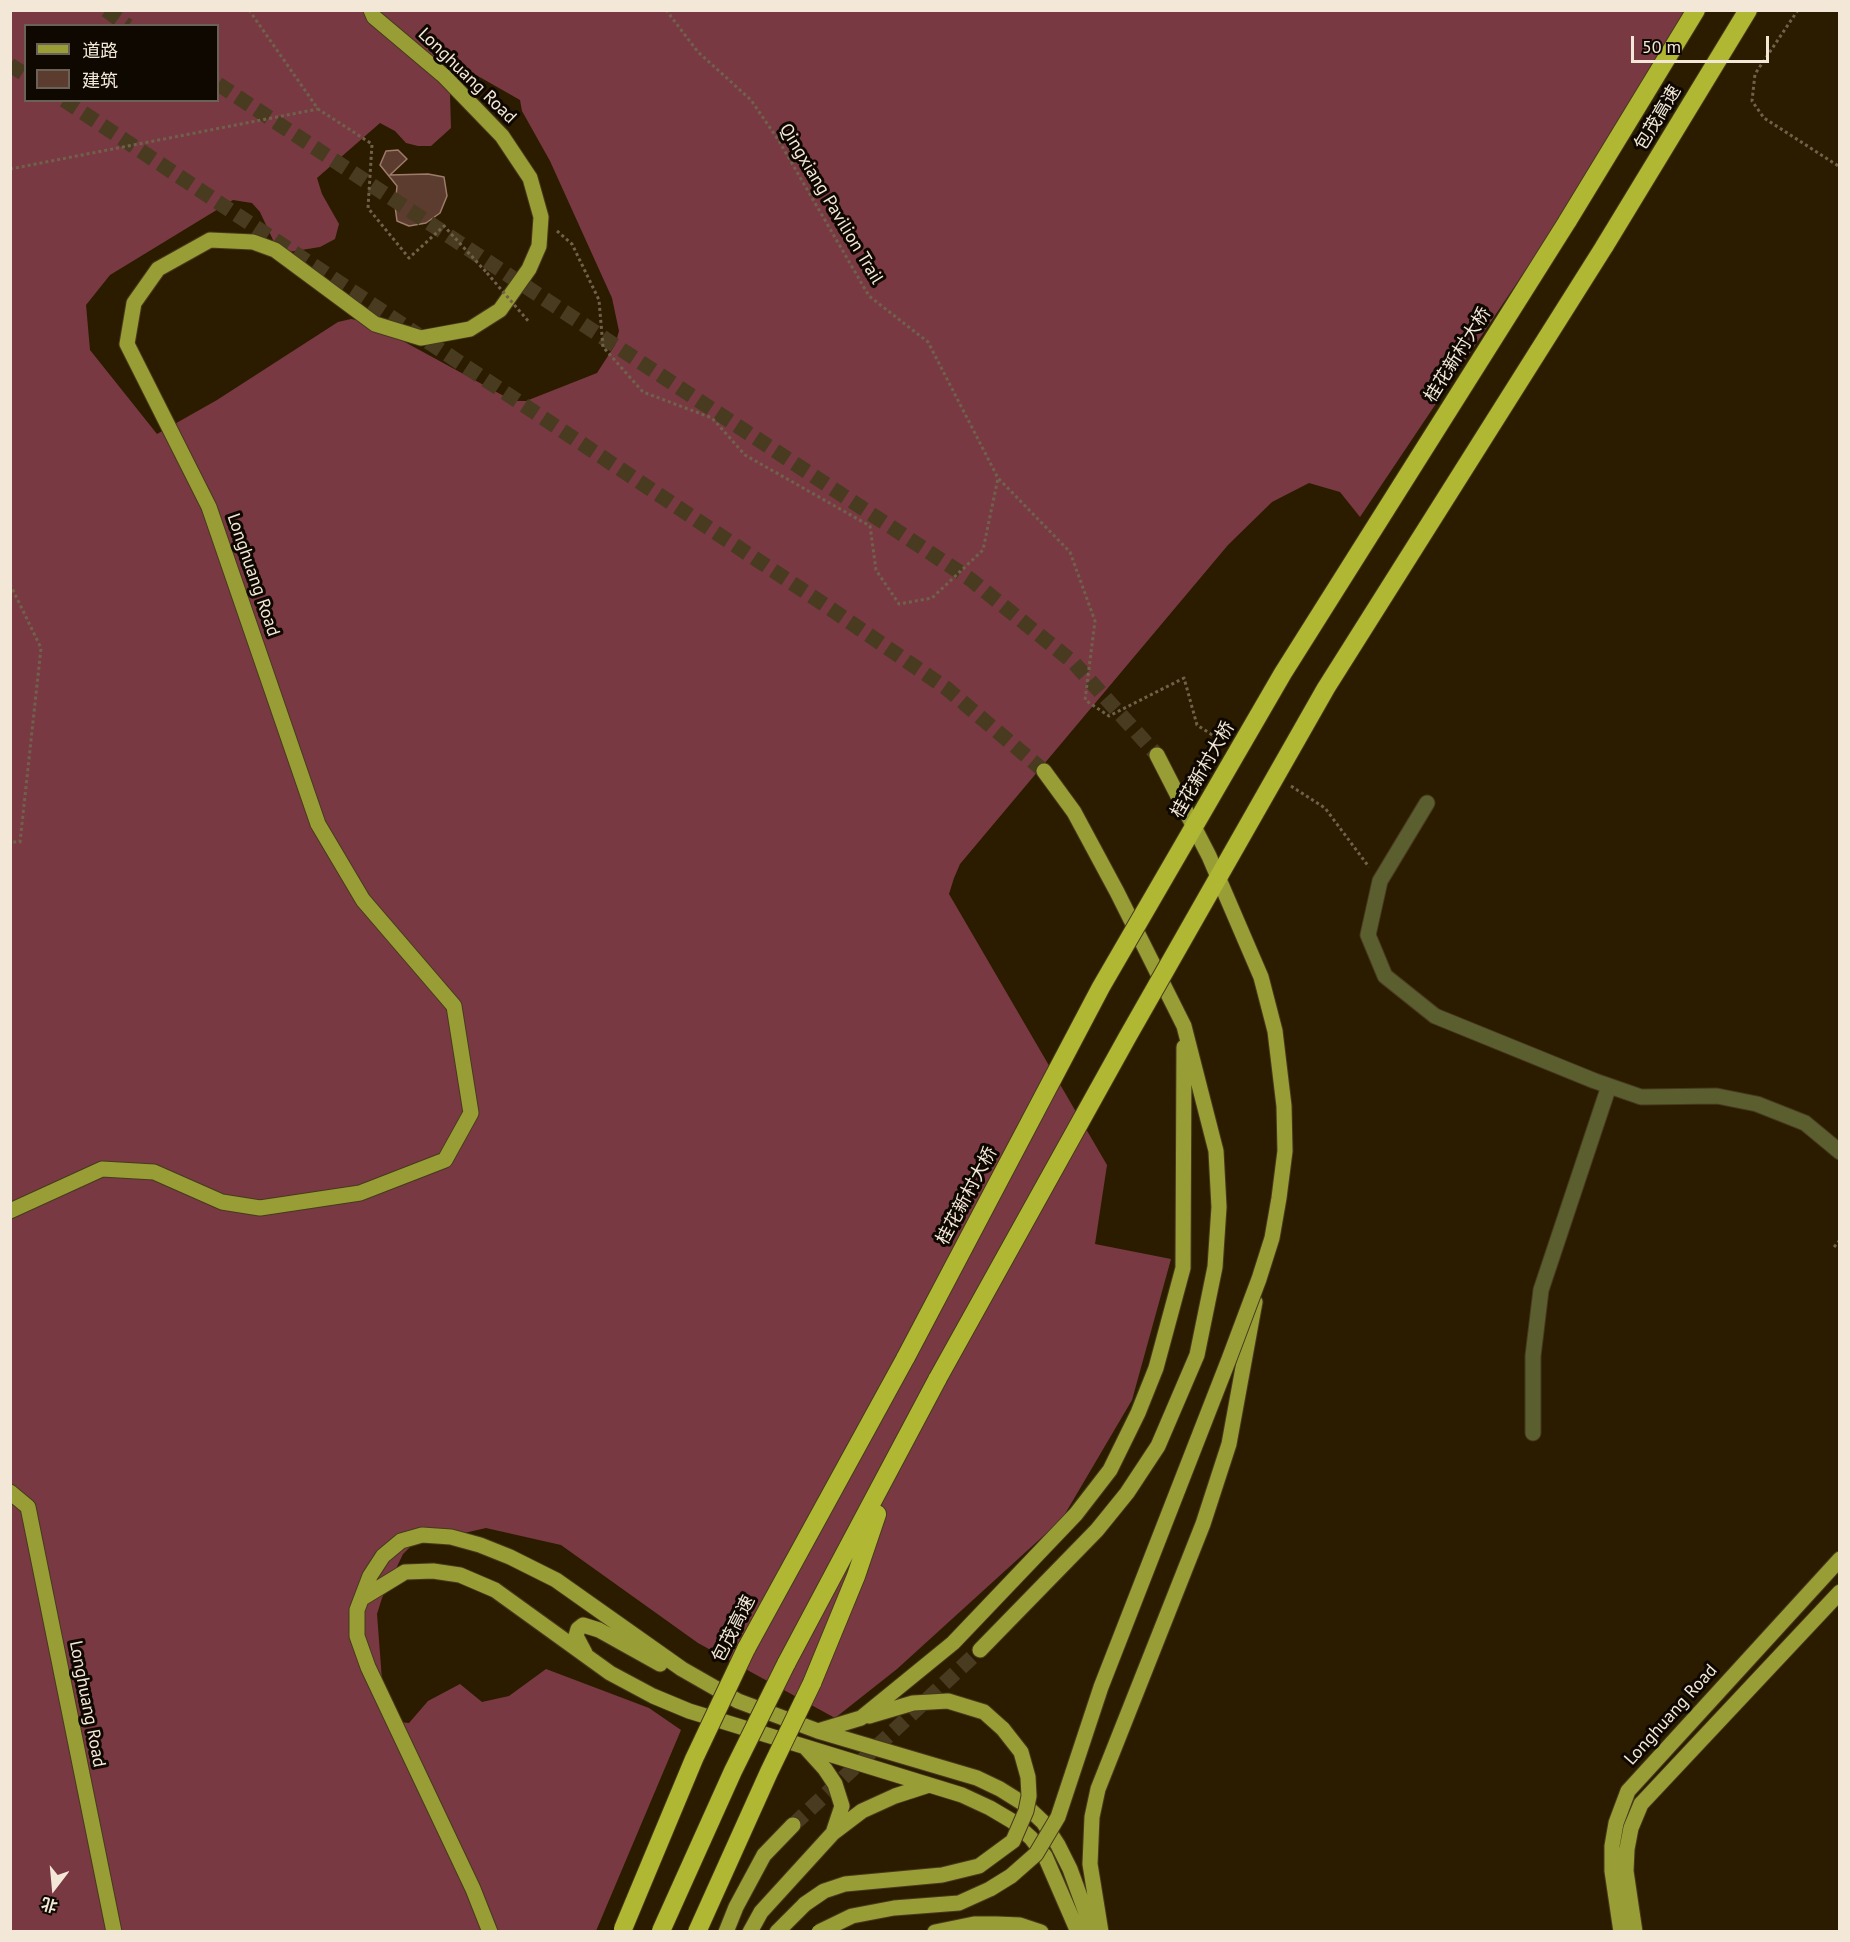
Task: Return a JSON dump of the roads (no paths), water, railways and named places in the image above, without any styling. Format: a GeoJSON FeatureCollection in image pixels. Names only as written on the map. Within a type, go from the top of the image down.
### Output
{"type":"FeatureCollection","features":[{"type":"Feature","properties":{"kind":"highway","name":"包茂高速"},"geometry":{"type":"LineString","coordinates":[[1567,222],[1696,10]]}},
{"type":"Feature","properties":{"kind":"highway","name":"包茂高速"},"geometry":{"type":"LineString","coordinates":[[895,1462],[938,1378],[1128,1036],[1326,688],[1604,248],[1748,10]]}},
{"type":"Feature","properties":{"kind":"highway","name":"桂花新村大桥"},"geometry":{"type":"LineString","coordinates":[[906,1356],[1101,987],[1283,673],[1567,222]]}},
{"type":"Feature","properties":{"kind":"highway","name":"包茂高速"},"geometry":{"type":"LineString","coordinates":[[622,1930],[694,1759],[746,1649],[906,1356]]}},
{"type":"Feature","properties":{"kind":"highway"},"geometry":{"type":"LineString","coordinates":[[661,1931],[733,1771],[786,1665],[895,1462]]}},
{"type":"Feature","properties":{"kind":"highway"},"geometry":{"type":"LineString","coordinates":[[696,1932],[769,1772],[813,1683],[856,1576],[895,1462]]}},
{"type":"Feature","properties":{"kind":"main road","name":"Longhuang Road"},"geometry":{"type":"LineString","coordinates":[[10,1211],[102,1169],[153,1172],[222,1202],[260,1208],[360,1193],[445,1160],[471,1113],[454,1006],[363,900],[318,824],[209,507],[127,344],[134,303],[158,269],[210,240],[253,242],[275,250],[375,324],[421,338],[470,329],[500,310],[529,269],[538,246],[541,217],[530,178],[502,136],[444,76],[374,17],[371,10]]}},
{"type":"Feature","properties":{"kind":"main road"},"geometry":{"type":"LineString","coordinates":[[819,1932],[852,1916],[894,1908],[958,1903],[990,1889],[1011,1876],[1036,1854],[1058,1817],[1101,1687],[1230,1359],[1272,1238],[1280,1198],[1285,1151],[1284,1106],[1275,1031],[1261,977],[1209,856],[1157,754]]}},
{"type":"Feature","properties":{"kind":"main road"},"geometry":{"type":"LineString","coordinates":[[980,1650],[1084,1544],[1127,1493],[1158,1446],[1197,1356],[1215,1268],[1219,1207],[1216,1151],[1184,1026],[1074,812],[1044,771]]}},
{"type":"Feature","properties":{"kind":"main road"},"geometry":{"type":"LineString","coordinates":[[861,1718],[953,1643],[1076,1514],[1110,1470],[1138,1413],[1156,1368],[1183,1268],[1184,1026]]}},
{"type":"Feature","properties":{"kind":"main road"},"geometry":{"type":"LineString","coordinates":[[1101,1932],[1090,1864],[1092,1817],[1098,1790],[1203,1524],[1229,1444],[1259,1280]]}},
{"type":"Feature","properties":{"kind":"main road","name":"Longhuang Road"},"geometry":{"type":"LineString","coordinates":[[10,1492],[28,1507],[114,1932]]}},
{"type":"Feature","properties":{"kind":"main road"},"geometry":{"type":"LineString","coordinates":[[490,1932],[473,1889],[368,1667],[357,1636],[357,1610],[364,1597],[370,1576],[383,1556],[401,1541],[422,1535],[452,1536],[510,1557],[556,1580],[682,1669],[738,1701],[818,1731],[977,1778],[1000,1789],[1024,1804],[1043,1822],[1058,1845],[1070,1869],[1093,1932]]}},
{"type":"Feature","properties":{"kind":"main road","name":"Longhuang Road"},"geometry":{"type":"LineString","coordinates":[[1621,1932],[1612,1871],[1612,1845],[1616,1823],[1628,1791],[1839,1559]]}},
{"type":"Feature","properties":{"kind":"main road"},"geometry":{"type":"LineString","coordinates":[[364,1597],[405,1572],[433,1571],[460,1575],[495,1590],[610,1673],[653,1696],[689,1711],[962,1795],[990,1808],[1012,1821],[1031,1838],[1045,1856],[1078,1932]]}},
{"type":"Feature","properties":{"kind":"main road","name":"Longhuang Road"},"geometry":{"type":"LineString","coordinates":[[1635,1932],[1626,1871],[1627,1849],[1631,1828],[1641,1804],[1839,1592]]}},
{"type":"Feature","properties":{"kind":"main road"},"geometry":{"type":"LineString","coordinates":[[588,1657],[576,1636],[578,1629],[583,1625],[599,1630],[668,1668],[709,1684]]}},
{"type":"Feature","properties":{"kind":"main road"},"geometry":{"type":"LineString","coordinates":[[777,1932],[805,1904],[824,1891],[845,1884],[942,1875],[978,1866],[1013,1841],[1026,1811],[1029,1796],[1028,1777],[1021,1752],[1004,1729],[984,1712],[948,1701],[913,1703],[818,1731]]}},
{"type":"Feature","properties":{"kind":"main road"},"geometry":{"type":"LineString","coordinates":[[806,1748],[835,1784],[842,1806],[833,1833]]}},
{"type":"Feature","properties":{"kind":"main road"},"geometry":{"type":"LineString","coordinates":[[750,1932],[761,1912],[833,1833],[862,1811],[895,1796],[929,1785],[977,1778]]}},
{"type":"Feature","properties":{"kind":"main road"},"geometry":{"type":"LineString","coordinates":[[726,1932],[736,1907],[764,1855],[793,1825]]}},
{"type":"Feature","properties":{"kind":"main road"},"geometry":{"type":"LineString","coordinates":[[935,1932],[974,1924],[1020,1925],[1041,1932]]}},
{"type":"Feature","properties":{"kind":"street"},"geometry":{"type":"LineString","coordinates":[[1427,802],[1380,881],[1368,935],[1385,976],[1435,1016],[1609,1086],[1641,1097],[1718,1096],[1757,1104],[1805,1123],[1839,1152]]}},
{"type":"Feature","properties":{"kind":"street"},"geometry":{"type":"LineString","coordinates":[[1533,1433],[1533,1356],[1541,1290],[1609,1086]]}},
{"type":"Feature","properties":{"kind":"tunnel"},"geometry":{"type":"LineString","coordinates":[[106,10],[125,24]]}},
{"type":"Feature","properties":{"kind":"tunnel"},"geometry":{"type":"LineString","coordinates":[[10,65],[24,74]]}},
{"type":"Feature","properties":{"kind":"tunnel"},"geometry":{"type":"LineString","coordinates":[[219,85],[970,579],[1074,663],[1157,755]]}},
{"type":"Feature","properties":{"kind":"tunnel"},"geometry":{"type":"LineString","coordinates":[[67,102],[825,605],[946,688],[1044,771]]}},
{"type":"Feature","properties":{"kind":"tunnel"},"geometry":{"type":"LineString","coordinates":[[793,1825],[980,1650]]}}]}
